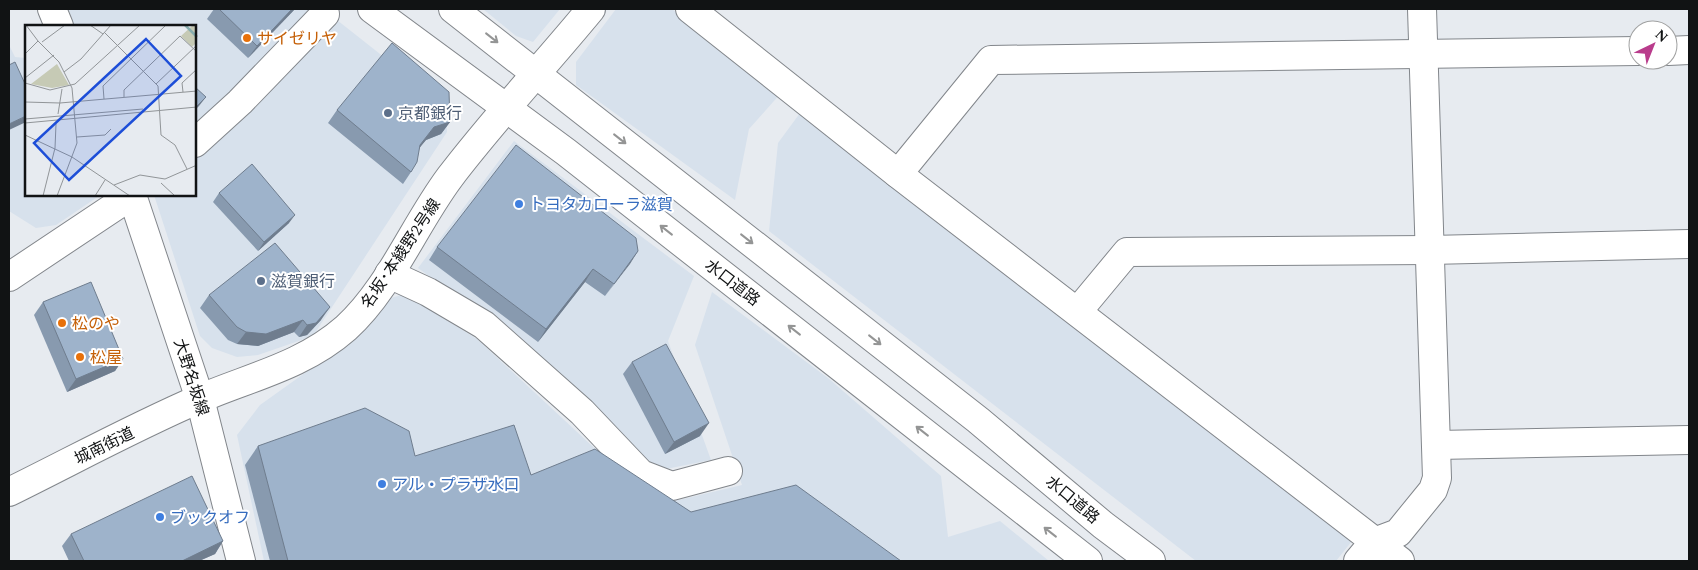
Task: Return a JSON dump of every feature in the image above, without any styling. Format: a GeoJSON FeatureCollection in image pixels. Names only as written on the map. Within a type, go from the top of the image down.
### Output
{"type":"FeatureCollection","features":[{"type":"Feature","properties":{"kind":"main road"},"geometry":{"type":"LineString","coordinates":[[52,9],[59,25]]}},
{"type":"Feature","properties":{"kind":"main road","name":"水口道路"},"geometry":{"type":"LineString","coordinates":[[372,9],[506,108],[745,291],[1088,561]]}},
{"type":"Feature","properties":{"kind":"main road","name":"水口道路"},"geometry":{"type":"LineString","coordinates":[[453,9],[971,415],[1152,561]]}},
{"type":"Feature","properties":{"kind":"main road","name":"名坂･本綾野2号線"},"geometry":{"type":"LineString","coordinates":[[200,399],[280,370],[315,352],[346,328],[371,301],[406,243],[450,178],[506,108],[591,9]]}},
{"type":"Feature","properties":{"kind":"main road"},"geometry":{"type":"LineString","coordinates":[[690,9],[898,174],[1078,312],[1366,552],[1400,561]]}},
{"type":"Feature","properties":{"kind":"main road"},"geometry":{"type":"LineString","coordinates":[[1366,552],[1398,533],[1433,490],[1437,478],[1422,9]]}},
{"type":"Feature","properties":{"kind":"main road"},"geometry":{"type":"LineString","coordinates":[[196,142],[240,102],[325,14]]}},
{"type":"Feature","properties":{"kind":"main road"},"geometry":{"type":"LineString","coordinates":[[898,174],[990,60],[1628,51]]}},
{"type":"Feature","properties":{"kind":"main road"},"geometry":{"type":"LineString","coordinates":[[9,277],[130,196]]}},
{"type":"Feature","properties":{"kind":"main road","name":"大野名坂線"},"geometry":{"type":"LineString","coordinates":[[132,196],[200,399],[241,561]]}},
{"type":"Feature","properties":{"kind":"main road"},"geometry":{"type":"LineString","coordinates":[[1078,312],[1127,252],[1430,250],[1689,244]]}},
{"type":"Feature","properties":{"kind":"main road"},"geometry":{"type":"LineString","coordinates":[[389,274],[428,292],[484,325],[582,412],[641,474],[672,486],[728,471]]}},
{"type":"Feature","properties":{"kind":"main road","name":"城南街道"},"geometry":{"type":"LineString","coordinates":[[9,492],[200,399]]}},
{"type":"Feature","properties":{"kind":"main road"},"geometry":{"type":"LineString","coordinates":[[1436,445],[1689,440]]}},
{"type":"Feature","properties":{"kind":"shaded area"},"geometry":{"type":"Polygon","coordinates":[[[62,9],[323,9],[446,106],[447,132],[313,336],[258,355],[237,357],[212,348],[200,336],[154,196],[196,196],[196,25],[70,25],[62,9]]]}},
{"type":"Feature","properties":{"kind":"shaded area"},"geometry":{"type":"Polygon","coordinates":[[[483,9],[560,9],[533,42],[516,36],[483,9]]]}},
{"type":"Feature","properties":{"kind":"shaded area"},"geometry":{"type":"Polygon","coordinates":[[[616,9],[672,9],[781,93],[749,129],[735,200],[576,85],[576,62],[616,9]]]}},
{"type":"Feature","properties":{"kind":"shaded area"},"geometry":{"type":"Polygon","coordinates":[[[9,45],[15,57],[25,58],[25,196],[99,196],[56,225],[36,228],[9,211],[9,45]]]}},
{"type":"Feature","properties":{"kind":"shaded area"},"geometry":{"type":"Polygon","coordinates":[[[803,109],[1352,541],[1336,561],[1196,561],[769,231],[778,143],[803,109]]]}},
{"type":"Feature","properties":{"kind":"shaded area"},"geometry":{"type":"Polygon","coordinates":[[[514,141],[694,276],[668,341],[711,460],[661,470],[647,467],[476,311],[418,268],[514,141]]]}},
{"type":"Feature","properties":{"kind":"shaded area"},"geometry":{"type":"Polygon","coordinates":[[[712,292],[828,378],[941,476],[948,537],[1000,521],[1049,561],[264,561],[237,435],[260,405],[330,355],[381,310],[391,298],[405,294],[477,339],[633,484],[666,503],[742,485],[695,345],[712,292]]]}},
{"type":"Feature","properties":{"kind":"building"},"geometry":{"type":"Polygon","coordinates":[[[219,9],[292,9],[257,46],[219,9]]]}},
{"type":"Feature","properties":{"kind":"building","name":"京都銀行"},"geometry":{"type":"Polygon","coordinates":[[[392,43],[449,92],[450,122],[434,127],[420,145],[417,162],[411,172],[337,110],[392,43]]]}},
{"type":"Feature","properties":{"kind":"building"},"geometry":{"type":"Polygon","coordinates":[[[15,62],[25,84],[25,116],[9,124],[9,65],[15,62]]]}},
{"type":"Feature","properties":{"kind":"building"},"geometry":{"type":"Polygon","coordinates":[[[196,88],[206,97],[196,107],[196,88]]]}},
{"type":"Feature","properties":{"kind":"building","name":"トヨタカローラ滋賀"},"geometry":{"type":"Polygon","coordinates":[[[516,145],[636,238],[638,251],[614,284],[593,269],[546,329],[437,247],[516,145]]]}},
{"type":"Feature","properties":{"kind":"building"},"geometry":{"type":"Polygon","coordinates":[[[252,164],[295,215],[264,242],[219,193],[252,164]]]}},
{"type":"Feature","properties":{"kind":"building","name":"滋賀銀行"},"geometry":{"type":"Polygon","coordinates":[[[275,243],[330,307],[316,323],[307,325],[303,320],[266,334],[246,332],[237,327],[209,295],[275,243]]]}},
{"type":"Feature","properties":{"kind":"building"},"geometry":{"type":"Polygon","coordinates":[[[91,282],[123,359],[76,379],[43,302],[91,282]]]}},
{"type":"Feature","properties":{"kind":"building"},"geometry":{"type":"Polygon","coordinates":[[[666,344],[709,423],[674,442],[632,362],[666,344]]]}},
{"type":"Feature","properties":{"kind":"building","name":"アル・プラザ水口"},"geometry":{"type":"Polygon","coordinates":[[[365,408],[409,431],[415,456],[514,425],[531,475],[595,449],[691,512],[796,485],[901,561],[288,561],[258,446],[365,408]]]}},
{"type":"Feature","properties":{"kind":"building","name":"ブックオフ"},"geometry":{"type":"Polygon","coordinates":[[[192,476],[223,541],[182,561],[84,561],[71,534],[192,476]]]}},
{"type":"Feature","properties":{"kind":"place","name":"サイゼリヤ"},"geometry":{"type":"Point","coordinates":[247,38]}},
{"type":"Feature","properties":{"kind":"place","name":"京都銀行"},"geometry":{"type":"Point","coordinates":[388,113]}},
{"type":"Feature","properties":{"kind":"place","name":"トヨタカローラ滋賀"},"geometry":{"type":"Point","coordinates":[519,204]}},
{"type":"Feature","properties":{"kind":"place","name":"滋賀銀行"},"geometry":{"type":"Point","coordinates":[261,281]}},
{"type":"Feature","properties":{"kind":"place","name":"松のや"},"geometry":{"type":"Point","coordinates":[62,323]}},
{"type":"Feature","properties":{"kind":"place","name":"松屋"},"geometry":{"type":"Point","coordinates":[80,357]}},
{"type":"Feature","properties":{"kind":"place","name":"アル・プラザ水口"},"geometry":{"type":"Point","coordinates":[382,484]}},
{"type":"Feature","properties":{"kind":"place","name":"ブックオフ"},"geometry":{"type":"Point","coordinates":[160,517]}}]}
